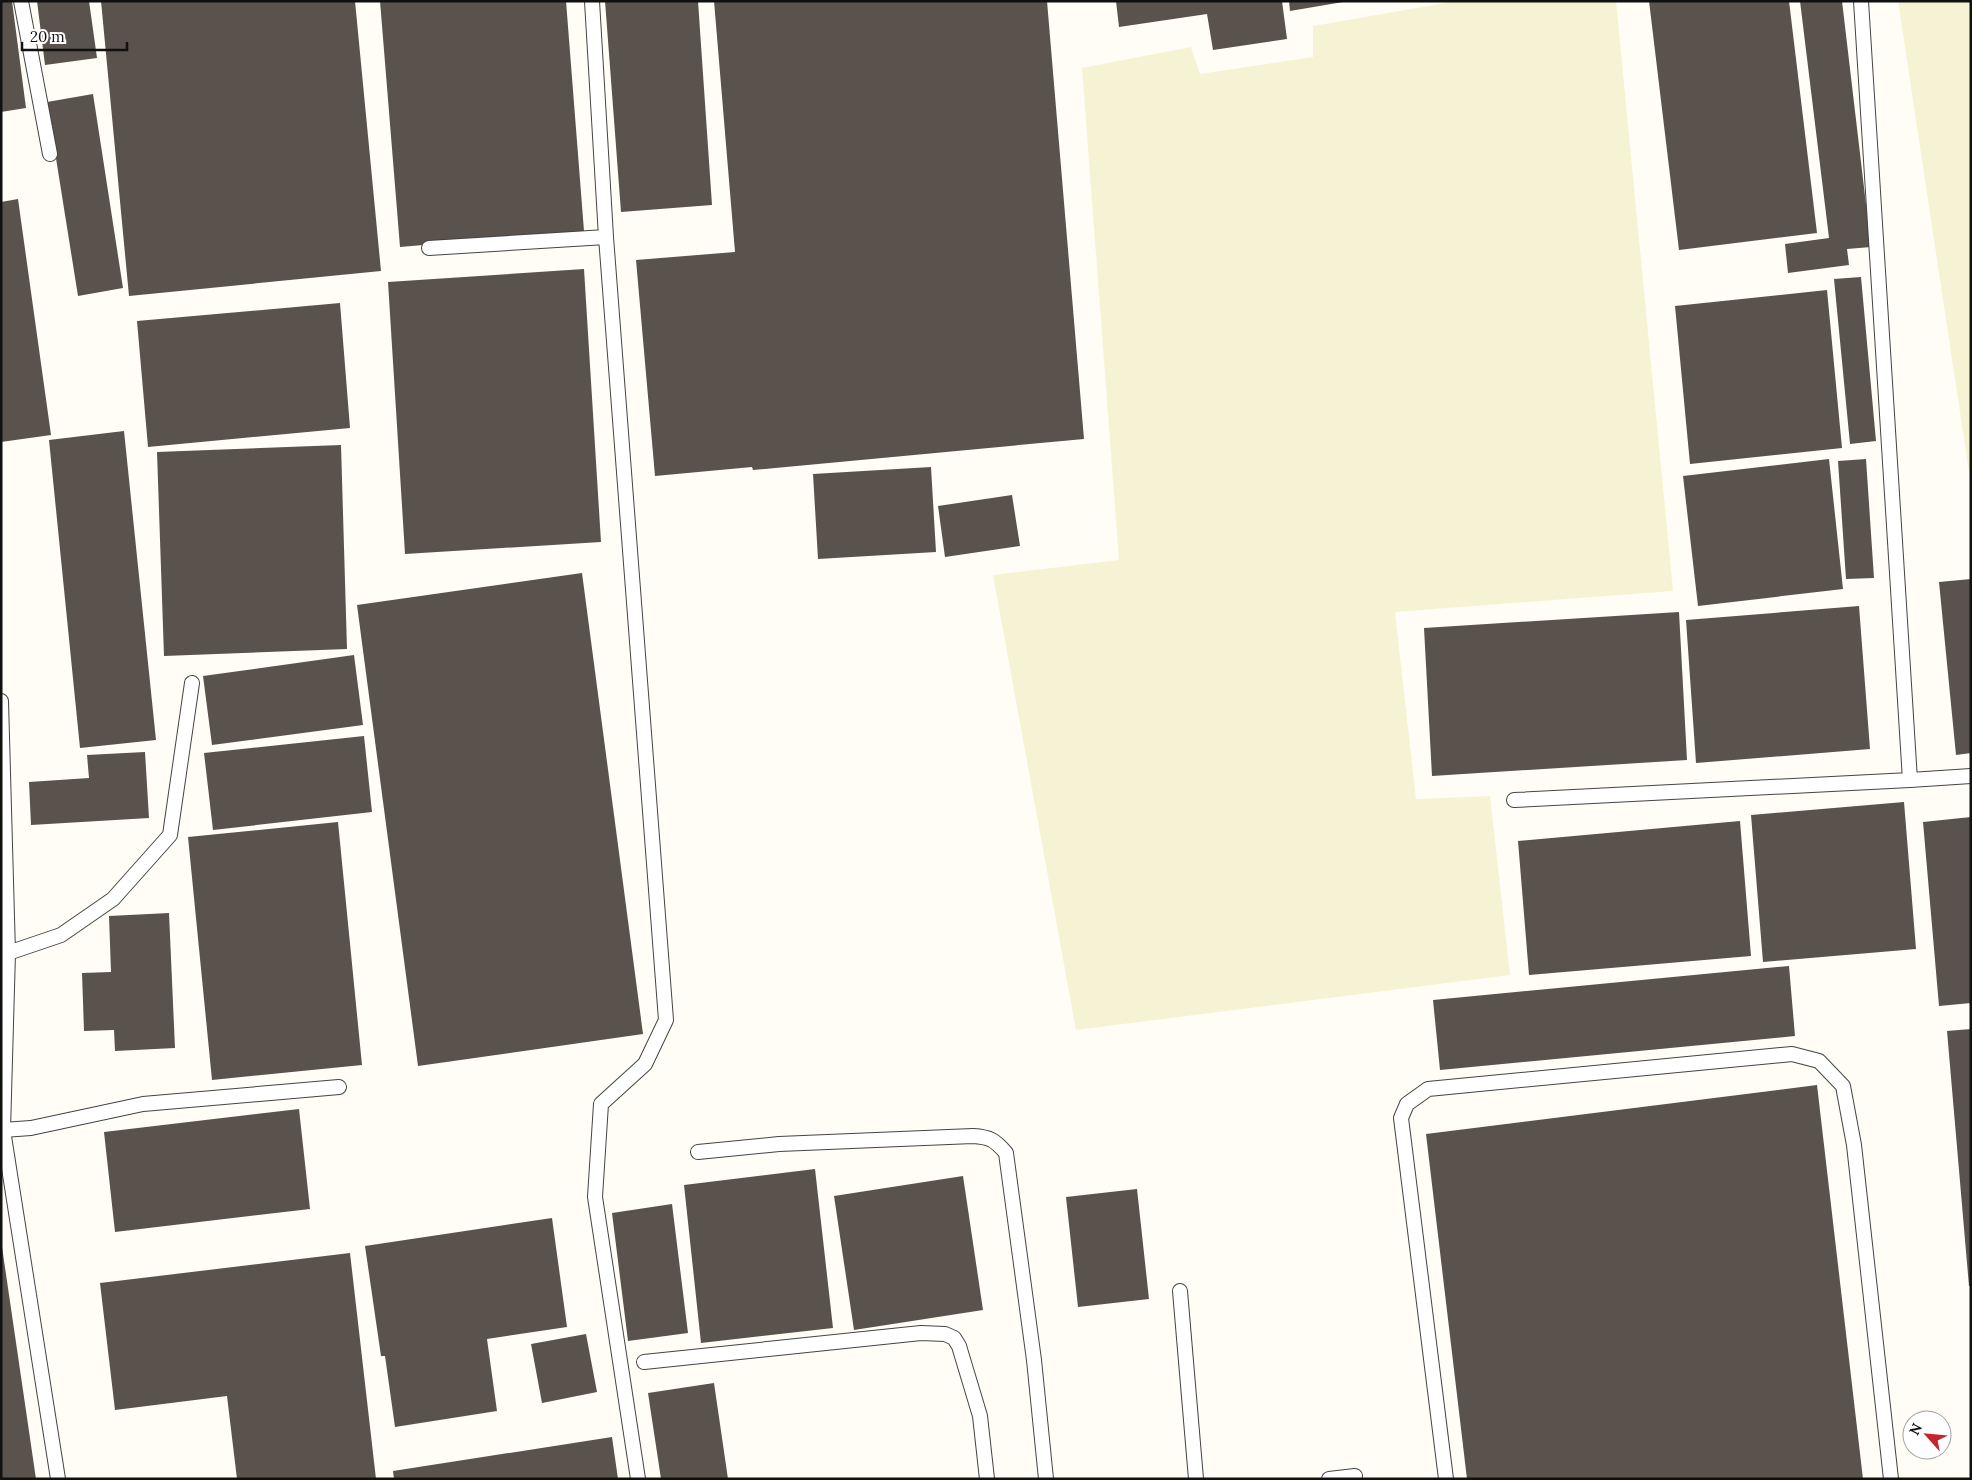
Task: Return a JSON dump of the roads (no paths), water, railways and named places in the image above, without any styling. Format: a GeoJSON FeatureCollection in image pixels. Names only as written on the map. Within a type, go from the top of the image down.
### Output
{"type":"FeatureCollection","features":[{"type":"Feature","properties":{"kind":"lane"},"geometry":{"type":"LineString","coordinates":[[21,1],[50,154]]}},
{"type":"Feature","properties":{"kind":"lane"},"geometry":{"type":"LineString","coordinates":[[592,1],[606,237],[666,1020],[645,1064],[601,1104],[596,1178],[595,1197],[638,1479]]}},
{"type":"Feature","properties":{"kind":"lane"},"geometry":{"type":"LineString","coordinates":[[1861,1],[1910,780]]}},
{"type":"Feature","properties":{"kind":"lane"},"geometry":{"type":"LineString","coordinates":[[430,248],[606,237]]}},
{"type":"Feature","properties":{"kind":"lane"},"geometry":{"type":"LineString","coordinates":[[8,953],[61,936],[113,899],[170,835],[192,682]]}},
{"type":"Feature","properties":{"kind":"lane"},"geometry":{"type":"LineString","coordinates":[[1,701],[8,953],[3,1130],[7,1181],[58,1479]]}},
{"type":"Feature","properties":{"kind":"lane"},"geometry":{"type":"LineString","coordinates":[[1514,800],[1971,776]]}},
{"type":"Feature","properties":{"kind":"lane"},"geometry":{"type":"LineString","coordinates":[[1446,1479],[1401,1118],[1407,1104],[1428,1089],[1792,1054],[1819,1061],[1843,1086],[1854,1145],[1891,1479]]}},
{"type":"Feature","properties":{"kind":"lane"},"geometry":{"type":"LineString","coordinates":[[3,1130],[31,1128],[143,1104],[339,1087]]}},
{"type":"Feature","properties":{"kind":"lane"},"geometry":{"type":"LineString","coordinates":[[698,1152],[779,1144],[973,1136],[986,1136],[997,1143],[1006,1153],[1034,1360],[1046,1479]]}},
{"type":"Feature","properties":{"kind":"lane"},"geometry":{"type":"LineString","coordinates":[[1180,1291],[1196,1479]]}},
{"type":"Feature","properties":{"kind":"lane"},"geometry":{"type":"LineString","coordinates":[[644,1362],[844,1340],[945,1334],[954,1338],[959,1346],[977,1408],[987,1479]]}},
{"type":"Feature","properties":{"kind":"lane"},"geometry":{"type":"LineString","coordinates":[[1329,1479],[1355,1476]]}}]}
